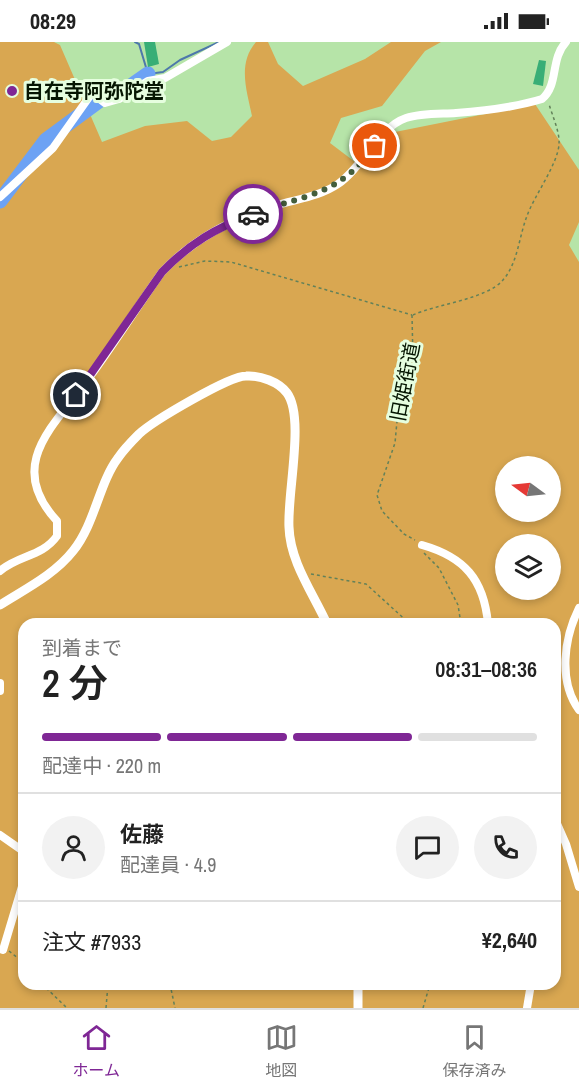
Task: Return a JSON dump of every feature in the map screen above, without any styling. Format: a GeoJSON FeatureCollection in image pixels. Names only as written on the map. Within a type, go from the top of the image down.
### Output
{"type":"FeatureCollection","features":[{"type":"Feature","properties":{"kind":"street"},"geometry":{"type":"LineString","coordinates":[[0,197],[53,148],[92,93],[105,103],[119,99],[148,81],[165,78],[227,42]]}},
{"type":"Feature","properties":{"kind":"street"},"geometry":{"type":"LineString","coordinates":[[0,571],[10,564],[43,552],[57,536],[57,520],[45,509],[37,489],[34,469],[39,447],[50,426],[90,378],[162,272],[176,257],[215,228],[273,206],[319,194],[338,184],[354,171],[384,134],[398,122],[417,116],[462,113],[536,100],[547,94],[554,59],[566,42]]}},
{"type":"Feature","properties":{"kind":"street"},"geometry":{"type":"LineString","coordinates":[[0,605],[49,574],[73,551],[88,526],[117,459],[140,433],[227,380],[245,376],[274,383],[287,393],[296,418],[289,490],[289,530],[293,552],[324,618]]}},
{"type":"Feature","properties":{"kind":"street"},"geometry":{"type":"LineString","coordinates":[[422,545],[444,551],[468,569],[478,584],[486,618]]}},
{"type":"Feature","properties":{"kind":"street"},"geometry":{"type":"LineString","coordinates":[[579,608],[567,645],[565,668],[569,689],[579,710]]}},
{"type":"Feature","properties":{"kind":"street"},"geometry":{"type":"LineString","coordinates":[[0,683],[0,691]]}},
{"type":"Feature","properties":{"kind":"street"},"geometry":{"type":"LineString","coordinates":[[561,833],[579,887]]}},
{"type":"Feature","properties":{"kind":"street"},"geometry":{"type":"LineString","coordinates":[[0,835],[18,848]]}},
{"type":"Feature","properties":{"kind":"street"},"geometry":{"type":"LineString","coordinates":[[3,950],[18,900]]}},
{"type":"Feature","properties":{"kind":"street"},"geometry":{"type":"LineString","coordinates":[[358,990],[358,1008]]}},
{"type":"Feature","properties":{"kind":"street"},"geometry":{"type":"LineString","coordinates":[[527,1008],[530,990]]}},
{"type":"Feature","properties":{"kind":"path","name":"旧姫街道"},"geometry":{"type":"LineString","coordinates":[[460,618],[459,605],[439,568],[425,555],[422,545],[404,534],[382,511],[377,495],[395,444],[399,399],[413,361],[412,315],[431,306],[484,292],[503,281],[517,251],[527,215],[559,144],[547,94]]}},
{"type":"Feature","properties":{"kind":"path"},"geometry":{"type":"LineString","coordinates":[[162,272],[192,263],[231,262],[412,315]]}},
{"type":"Feature","properties":{"kind":"path"},"geometry":{"type":"LineString","coordinates":[[302,573],[366,584],[403,618]]}},
{"type":"Feature","properties":{"kind":"path"},"geometry":{"type":"LineString","coordinates":[[3,950],[14,953],[18,957]]}},
{"type":"Feature","properties":{"kind":"path"},"geometry":{"type":"LineString","coordinates":[[48,990],[67,1008]]}},
{"type":"Feature","properties":{"kind":"path"},"geometry":{"type":"LineString","coordinates":[[106,1008],[108,990]]}},
{"type":"Feature","properties":{"kind":"path"},"geometry":{"type":"LineString","coordinates":[[172,990],[175,1008]]}},
{"type":"Feature","properties":{"kind":"path"},"geometry":{"type":"LineString","coordinates":[[423,1008],[428,990]]}},
{"type":"Feature","properties":{"kind":"shaded area"},"geometry":{"type":"Polygon","coordinates":[[[0,42],[54,42],[60,45],[102,142],[145,126],[187,121],[212,141],[231,137],[252,116],[245,68],[250,50],[256,42],[268,42],[278,64],[303,86],[365,59],[391,42],[441,42],[425,51],[382,106],[341,118],[330,143],[359,165],[395,132],[535,104],[579,170],[579,222],[569,245],[579,262],[579,1008],[0,1008],[0,42]]]}},
{"type":"Feature","properties":{"kind":"building"},"geometry":{"type":"Polygon","coordinates":[[[144,42],[155,42],[159,64],[148,67],[144,42]]]}},
{"type":"Feature","properties":{"kind":"building"},"geometry":{"type":"Polygon","coordinates":[[[539,60],[546,61],[543,86],[533,84],[539,60]]]}},
{"type":"Feature","properties":{"kind":"waterway"},"geometry":{"type":"LineString","coordinates":[[135,42],[139,44],[148,74],[163,72],[180,60],[219,42]]}},
{"type":"Feature","properties":{"kind":"waterway"},"geometry":{"type":"LineString","coordinates":[[0,201],[46,140],[103,98],[121,93],[148,74]]}},
{"type":"Feature","properties":{"kind":"way so far"},"geometry":{"type":"LineString","coordinates":[[253,214],[273,206],[319,194],[338,184],[354,171],[375,146]]}},
{"type":"Feature","properties":{"kind":"place","name":"自在寺阿弥陀堂"},"geometry":{"type":"Point","coordinates":[12,91]}},
{"type":"Feature","properties":{"kind":"route"},"geometry":{"type":"LineString","coordinates":[[76,395],[162,272],[176,257],[215,228],[253,214]]}}]}
